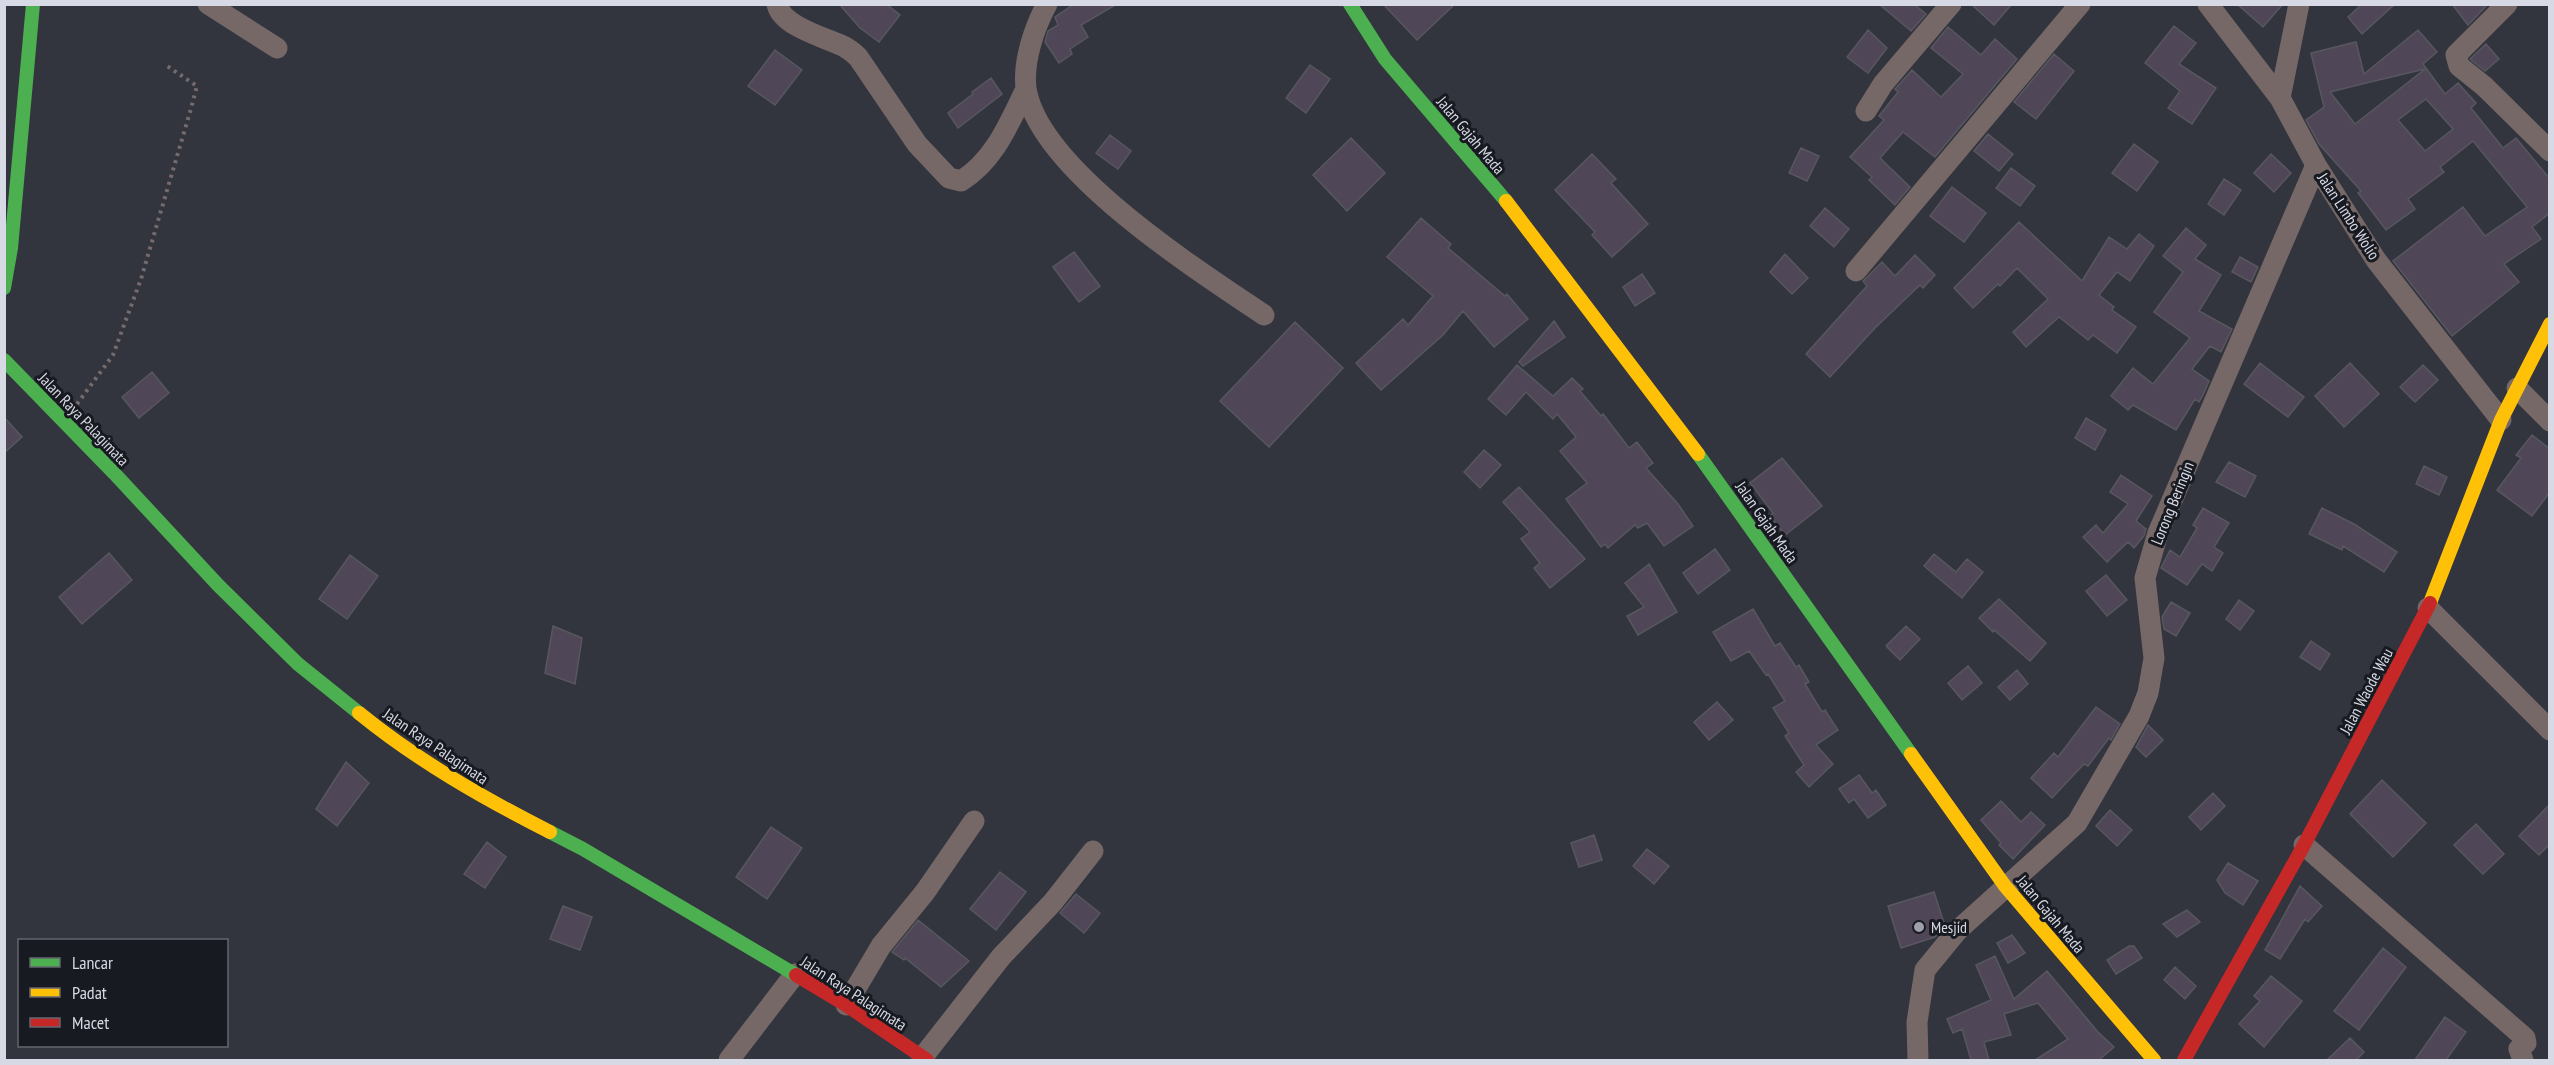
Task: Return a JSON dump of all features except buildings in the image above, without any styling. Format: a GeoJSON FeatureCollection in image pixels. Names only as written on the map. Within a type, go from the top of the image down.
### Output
{"type":"FeatureCollection","features":[{"type":"Feature","properties":{"kind":"main road"},"geometry":{"type":"LineString","coordinates":[[4,288],[11,248],[33,4]]}},
{"type":"Feature","properties":{"kind":"main road","name":"Jalan Gajah Mada"},"geometry":{"type":"LineString","coordinates":[[1350,4],[1385,59],[1510,206],[1693,446],[2005,886],[2154,1060]]}},
{"type":"Feature","properties":{"kind":"main road","name":"Jalan Waode Wau"},"geometry":{"type":"LineString","coordinates":[[2184,1060],[2304,845],[2428,608],[2500,420],[2550,324]]}},
{"type":"Feature","properties":{"kind":"main road","name":"Jalan Raya Palagimata"},"geometry":{"type":"LineString","coordinates":[[4,360],[218,585],[298,664],[394,742],[474,793],[583,849],[795,974],[846,1005],[925,1059]]}},
{"type":"Feature","properties":{"kind":"street"},"geometry":{"type":"LineString","coordinates":[[208,4],[277,48]]}},
{"type":"Feature","properties":{"kind":"street"},"geometry":{"type":"LineString","coordinates":[[777,4],[783,16],[817,36],[845,47],[858,57],[917,144],[949,178],[961,181],[976,171],[998,146],[1026,89],[1027,69],[1036,25],[1047,4]]}},
{"type":"Feature","properties":{"kind":"street"},"geometry":{"type":"LineString","coordinates":[[1866,111],[1883,84],[1951,4]]}},
{"type":"Feature","properties":{"kind":"street"},"geometry":{"type":"LineString","coordinates":[[1856,271],[2080,4]]}},
{"type":"Feature","properties":{"kind":"street","name":"Jalan Limbo Wolio"},"geometry":{"type":"LineString","coordinates":[[2208,4],[2280,98],[2316,165],[2376,260],[2500,420]]}},
{"type":"Feature","properties":{"kind":"street"},"geometry":{"type":"LineString","coordinates":[[2280,98],[2299,4]]}},
{"type":"Feature","properties":{"kind":"street"},"geometry":{"type":"LineString","coordinates":[[2507,4],[2456,55],[2456,60],[2459,66],[2484,86],[2550,151]]}},
{"type":"Feature","properties":{"kind":"street"},"geometry":{"type":"LineString","coordinates":[[1026,89],[1041,126],[1097,193],[1185,261],[1264,315]]}},
{"type":"Feature","properties":{"kind":"street","name":"Lorong Beringin"},"geometry":{"type":"LineString","coordinates":[[1918,1060],[1917,1022],[1925,970],[1957,931],[2077,824],[2096,795],[2139,716],[2148,693],[2154,658],[2145,578],[2155,542],[2316,165]]}},
{"type":"Feature","properties":{"kind":"street"},"geometry":{"type":"LineString","coordinates":[[2517,388],[2550,421]]}},
{"type":"Feature","properties":{"kind":"street"},"geometry":{"type":"LineString","coordinates":[[2428,608],[2550,730]]}},
{"type":"Feature","properties":{"kind":"street"},"geometry":{"type":"LineString","coordinates":[[846,1005],[881,946],[925,892],[974,821]]}},
{"type":"Feature","properties":{"kind":"street"},"geometry":{"type":"LineString","coordinates":[[2304,845],[2525,1038],[2526,1042],[2519,1049],[2523,1060]]}},
{"type":"Feature","properties":{"kind":"street"},"geometry":{"type":"LineString","coordinates":[[925,1059],[1001,957],[1053,902],[1093,851]]}},
{"type":"Feature","properties":{"kind":"street"},"geometry":{"type":"LineString","coordinates":[[729,1060],[795,974]]}},
{"type":"Feature","properties":{"kind":"path"},"geometry":{"type":"LineString","coordinates":[[63,420],[113,355],[141,279],[167,195],[197,86],[167,66]]}},
{"type":"Feature","properties":{"kind":"traffic: fast"},"geometry":{"type":"LineString","coordinates":[[4,288],[11,248],[33,4]]}},
{"type":"Feature","properties":{"kind":"traffic: fast"},"geometry":{"type":"LineString","coordinates":[[1350,4],[1385,59],[1506,201]]}},
{"type":"Feature","properties":{"kind":"traffic: fast"},"geometry":{"type":"LineString","coordinates":[[4,360],[114,473],[218,585],[298,664],[359,713]]}},
{"type":"Feature","properties":{"kind":"traffic: fast"},"geometry":{"type":"LineString","coordinates":[[1698,454],[1911,754]]}},
{"type":"Feature","properties":{"kind":"traffic: fast"},"geometry":{"type":"LineString","coordinates":[[550,832],[583,849],[796,975]]}},
{"type":"Feature","properties":{"kind":"traffic: slow"},"geometry":{"type":"LineString","coordinates":[[1506,201],[1698,454]]}},
{"type":"Feature","properties":{"kind":"traffic: slow"},"geometry":{"type":"LineString","coordinates":[[2430,603],[2501,420],[2550,324]]}},
{"type":"Feature","properties":{"kind":"traffic: slow"},"geometry":{"type":"LineString","coordinates":[[359,713],[404,747],[452,778],[550,832]]}},
{"type":"Feature","properties":{"kind":"traffic: slow"},"geometry":{"type":"LineString","coordinates":[[1911,754],[2005,886],[2154,1060]]}},
{"type":"Feature","properties":{"kind":"traffic: jam"},"geometry":{"type":"LineString","coordinates":[[2184,1060],[2304,845],[2430,603]]}},
{"type":"Feature","properties":{"kind":"traffic: jam"},"geometry":{"type":"LineString","coordinates":[[796,975],[846,1005],[927,1060]]}},
{"type":"Feature","properties":{"kind":"place","name":"Mesjid"},"geometry":{"type":"Point","coordinates":[1919,927]}}]}
